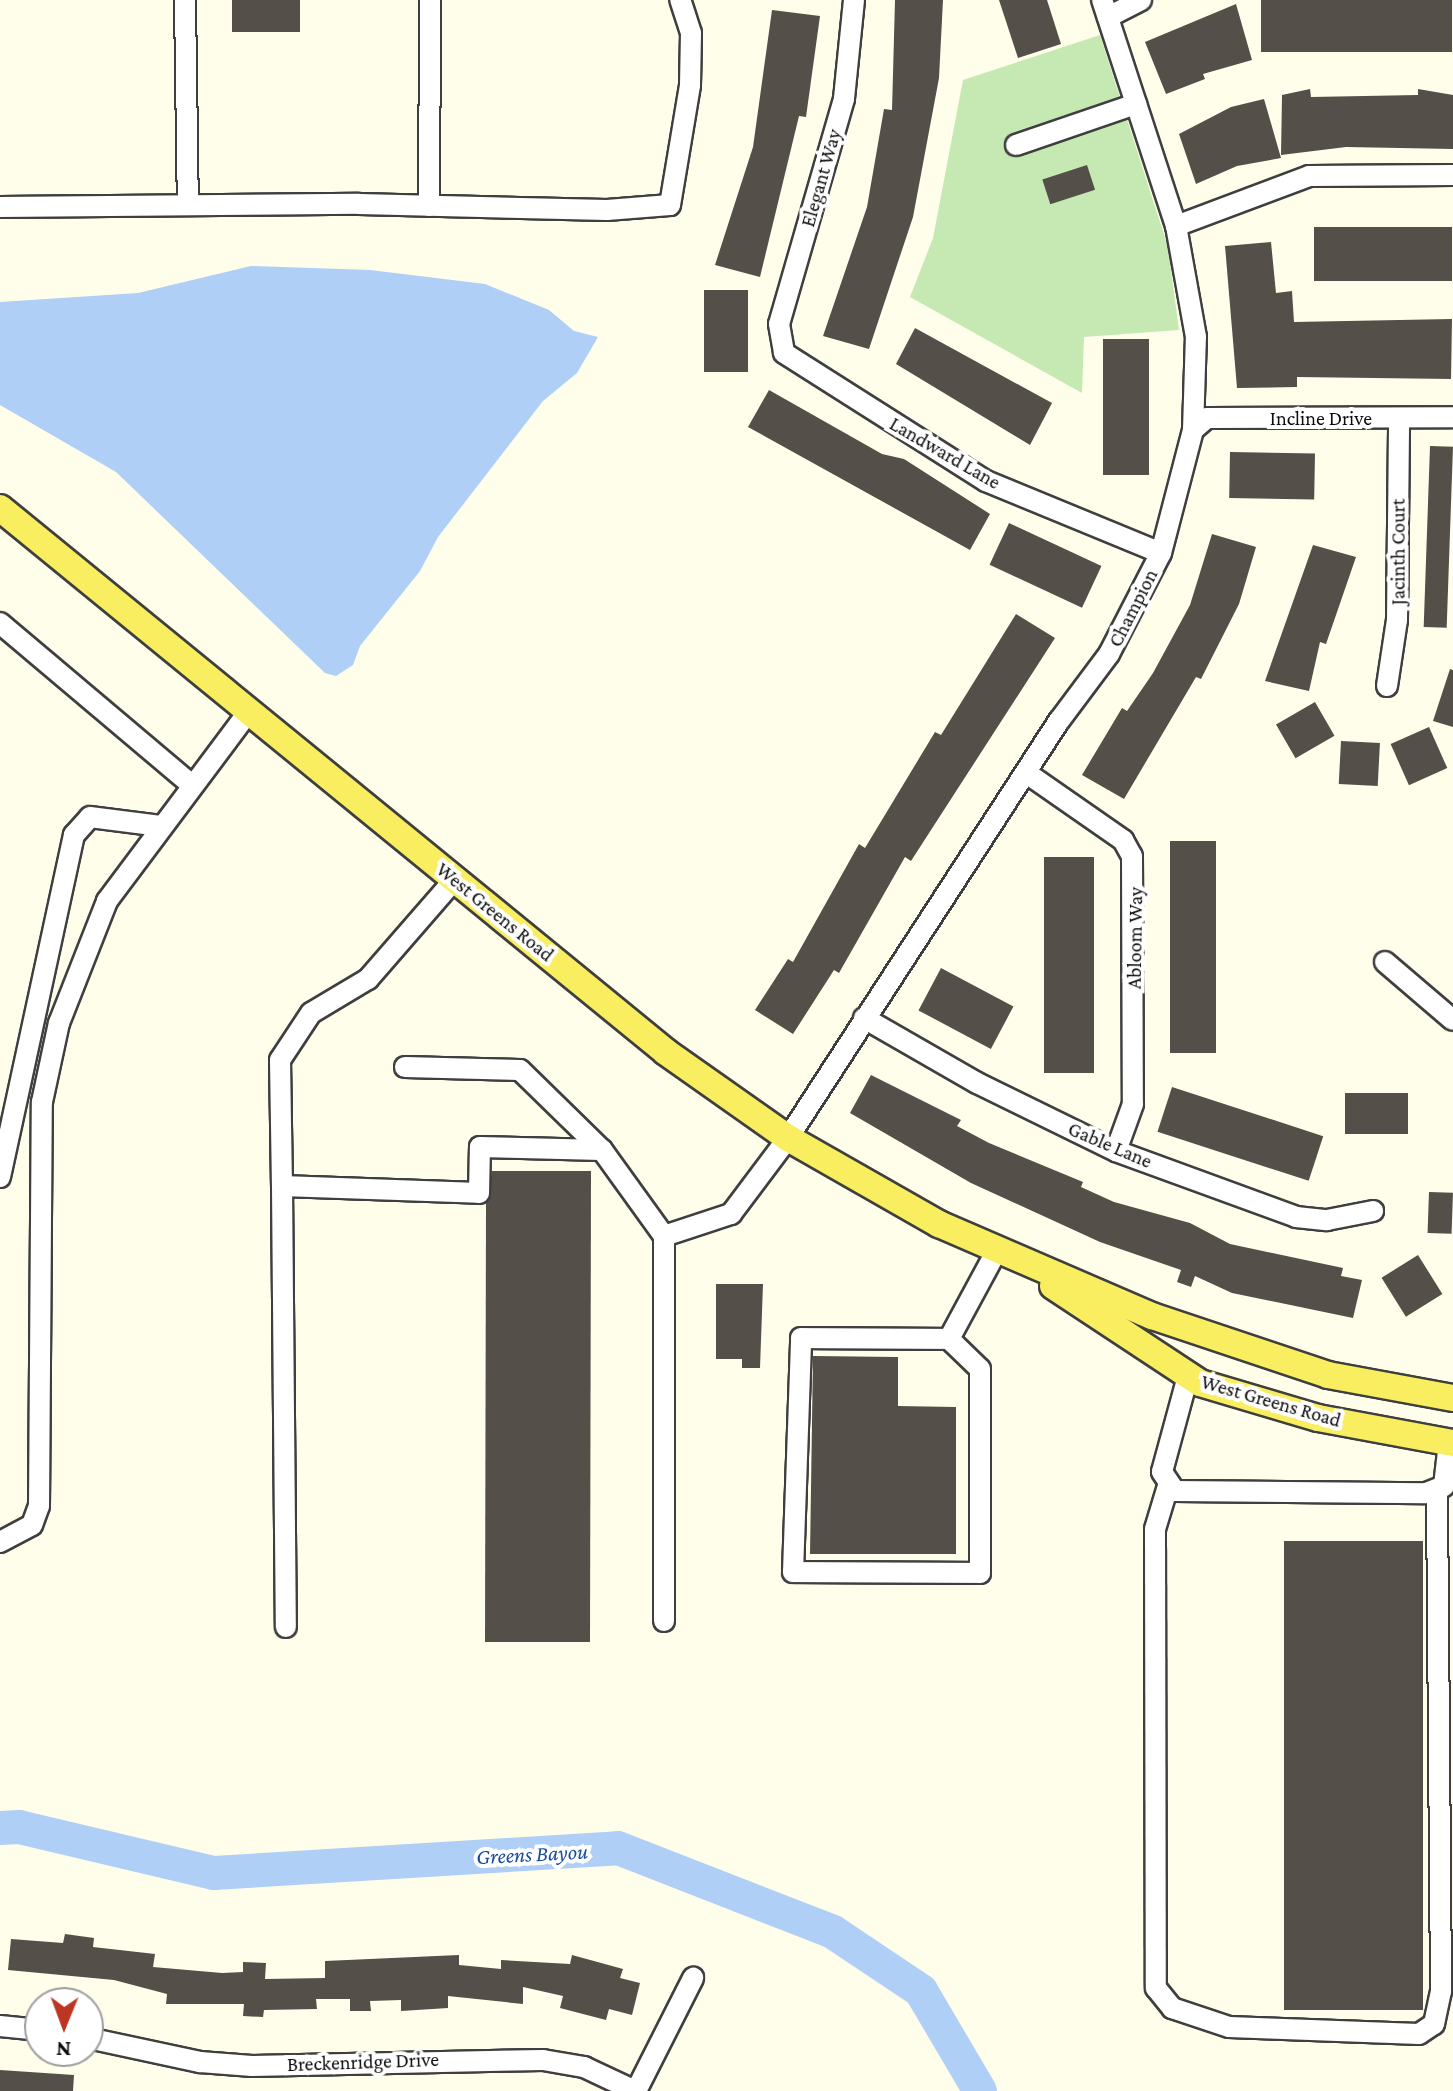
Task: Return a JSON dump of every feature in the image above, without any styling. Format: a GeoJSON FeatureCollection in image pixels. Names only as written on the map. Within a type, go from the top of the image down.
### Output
{"type":"FeatureCollection","features":[{"type":"Feature","properties":{"kind":"main road","name":"West Greens Road"},"geometry":{"type":"LineString","coordinates":[[0,508],[666,1052],[788,1138],[1025,1266],[1286,1362],[1453,1398]]}},
{"type":"Feature","properties":{"kind":"main road","name":"West Greens Road"},"geometry":{"type":"LineString","coordinates":[[1025,1266],[1188,1376],[1318,1418],[1452,1437]]}},
{"type":"Feature","properties":{"kind":"street"},"geometry":{"type":"LineString","coordinates":[[185,0],[188,205]]}},
{"type":"Feature","properties":{"kind":"street"},"geometry":{"type":"LineString","coordinates":[[429,206],[430,0]]}},
{"type":"Feature","properties":{"kind":"street"},"geometry":{"type":"LineString","coordinates":[[0,207],[429,206],[607,210],[670,205],[690,85],[691,33],[680,0]]}},
{"type":"Feature","properties":{"kind":"street","name":"Elegant Way"},"geometry":{"type":"LineString","coordinates":[[784,353],[779,324],[844,99],[854,0]]}},
{"type":"Feature","properties":{"kind":"street"},"geometry":{"type":"LineString","coordinates":[[1105,9],[1141,0]]}},
{"type":"Feature","properties":{"kind":"street","name":"Champion"},"geometry":{"type":"LineString","coordinates":[[664,1236],[731,1214],[788,1138],[864,1018],[1109,654],[1161,553],[1193,430],[1196,337],[1176,226],[1105,9]]}},
{"type":"Feature","properties":{"kind":"street"},"geometry":{"type":"LineString","coordinates":[[1016,145],[1136,104]]}},
{"type":"Feature","properties":{"kind":"street"},"geometry":{"type":"LineString","coordinates":[[1176,226],[1309,176],[1453,175]]}},
{"type":"Feature","properties":{"kind":"street","name":"Landward Lane"},"geometry":{"type":"LineString","coordinates":[[784,353],[986,481],[1161,553]]}},
{"type":"Feature","properties":{"kind":"street","name":"Incline Drive"},"geometry":{"type":"LineString","coordinates":[[1193,430],[1207,418],[1453,417]]}},
{"type":"Feature","properties":{"kind":"street","name":"Jacinth Court"},"geometry":{"type":"LineString","coordinates":[[1387,686],[1397,620],[1399,418]]}},
{"type":"Feature","properties":{"kind":"street"},"geometry":{"type":"LineString","coordinates":[[4,630],[192,785]]}},
{"type":"Feature","properties":{"kind":"street"},"geometry":{"type":"LineString","coordinates":[[0,1542],[32,1525],[39,1506],[42,1102],[59,1023],[107,901],[160,826],[249,711]]}},
{"type":"Feature","properties":{"kind":"street","name":"Abloom Way"},"geometry":{"type":"LineString","coordinates":[[1028,774],[1123,840],[1132,856],[1133,1104],[1116,1151]]}},
{"type":"Feature","properties":{"kind":"street"},"geometry":{"type":"LineString","coordinates":[[0,1177],[80,822],[105,815],[160,826]]}},
{"type":"Feature","properties":{"kind":"street"},"geometry":{"type":"LineString","coordinates":[[286,1627],[280,1060],[311,1013],[368,979],[455,879]]}},
{"type":"Feature","properties":{"kind":"street"},"geometry":{"type":"LineString","coordinates":[[1385,962],[1453,1020]]}},
{"type":"Feature","properties":{"kind":"street","name":"Gable Lane"},"geometry":{"type":"LineString","coordinates":[[864,1018],[977,1083],[1116,1151],[1296,1217],[1327,1220],[1373,1211]]}},
{"type":"Feature","properties":{"kind":"street"},"geometry":{"type":"LineString","coordinates":[[405,1067],[520,1070],[602,1150],[664,1236],[664,1621]]}},
{"type":"Feature","properties":{"kind":"street"},"geometry":{"type":"LineString","coordinates":[[17,1097],[42,1102]]}},
{"type":"Feature","properties":{"kind":"street"},"geometry":{"type":"LineString","coordinates":[[282,1186],[479,1193],[480,1147],[602,1150]]}},
{"type":"Feature","properties":{"kind":"street"},"geometry":{"type":"LineString","coordinates":[[949,1339],[996,1252]]}},
{"type":"Feature","properties":{"kind":"street"},"geometry":{"type":"LineString","coordinates":[[801,1338],[949,1339],[980,1369],[980,1573],[793,1572],[801,1338]]}},
{"type":"Feature","properties":{"kind":"street"},"geometry":{"type":"LineString","coordinates":[[1188,1376],[1164,1459],[1168,1486],[1155,1529],[1156,1988],[1172,2008],[1229,2027],[1419,2034],[1434,2024],[1441,1992],[1437,1491]]}},
{"type":"Feature","properties":{"kind":"street"},"geometry":{"type":"LineString","coordinates":[[1168,1486],[1175,1491],[1437,1491],[1444,1486],[1452,1437]]}},
{"type":"Feature","properties":{"kind":"street"},"geometry":{"type":"LineString","coordinates":[[636,2091],[693,1978]]}},
{"type":"Feature","properties":{"kind":"street"},"geometry":{"type":"LineString","coordinates":[[0,2026],[24,2028]]}},
{"type":"Feature","properties":{"kind":"street","name":"Breckenridge Drive"},"geometry":{"type":"LineString","coordinates":[[104,2041],[200,2062],[252,2066],[543,2060],[584,2067],[636,2091]]}},
{"type":"Feature","properties":{"kind":"green space"},"geometry":{"type":"Polygon","coordinates":[[[1100,35],[1168,247],[1179,330],[1084,337],[1082,393],[910,297],[933,238],[963,80],[1100,35]]]}},
{"type":"Feature","properties":{"kind":"water"},"geometry":{"type":"Polygon","coordinates":[[[251,266],[370,270],[485,284],[549,310],[574,331],[598,337],[577,373],[543,401],[438,537],[420,571],[360,646],[353,665],[336,676],[325,673],[116,472],[0,405],[0,302],[138,293],[251,266]]]}},
{"type":"Feature","properties":{"kind":"building"},"geometry":{"type":"Polygon","coordinates":[[[232,0],[300,0],[300,32],[232,32],[232,0]]]}},
{"type":"Feature","properties":{"kind":"building"},"geometry":{"type":"Polygon","coordinates":[[[895,0],[943,0],[939,78],[913,217],[869,349],[823,336],[867,207],[884,109],[892,110],[895,0]]]}},
{"type":"Feature","properties":{"kind":"building"},"geometry":{"type":"Polygon","coordinates":[[[999,0],[1047,0],[1061,44],[1018,58],[999,0]]]}},
{"type":"Feature","properties":{"kind":"building"},"geometry":{"type":"Polygon","coordinates":[[[1261,0],[1452,0],[1452,52],[1261,52],[1261,0]]]}},
{"type":"Feature","properties":{"kind":"building"},"geometry":{"type":"Polygon","coordinates":[[[1236,4],[1252,60],[1203,74],[1205,79],[1166,94],[1145,42],[1236,4]]]}},
{"type":"Feature","properties":{"kind":"building"},"geometry":{"type":"Polygon","coordinates":[[[772,10],[820,16],[806,117],[799,116],[760,277],[715,265],[753,147],[772,10]]]}},
{"type":"Feature","properties":{"kind":"building"},"geometry":{"type":"Polygon","coordinates":[[[1310,89],[1311,97],[1418,95],[1418,89],[1453,95],[1453,149],[1346,147],[1281,155],[1282,95],[1310,89]]]}},
{"type":"Feature","properties":{"kind":"building"},"geometry":{"type":"Polygon","coordinates":[[[1264,99],[1281,158],[1237,166],[1196,184],[1179,134],[1231,107],[1264,99]]]}},
{"type":"Feature","properties":{"kind":"building"},"geometry":{"type":"Polygon","coordinates":[[[1087,165],[1095,190],[1050,204],[1042,180],[1087,165]]]}},
{"type":"Feature","properties":{"kind":"building"},"geometry":{"type":"Polygon","coordinates":[[[1314,227],[1452,227],[1452,281],[1314,281],[1314,227]]]}},
{"type":"Feature","properties":{"kind":"building"},"geometry":{"type":"Polygon","coordinates":[[[1271,242],[1276,293],[1292,291],[1294,322],[1452,319],[1451,379],[1297,377],[1297,387],[1237,388],[1225,246],[1271,242]]]}},
{"type":"Feature","properties":{"kind":"building"},"geometry":{"type":"Polygon","coordinates":[[[704,290],[748,290],[748,372],[704,372],[704,290]]]}},
{"type":"Feature","properties":{"kind":"building"},"geometry":{"type":"Polygon","coordinates":[[[915,328],[1052,403],[1030,445],[896,364],[915,328]]]}},
{"type":"Feature","properties":{"kind":"building"},"geometry":{"type":"Polygon","coordinates":[[[1103,339],[1149,339],[1149,475],[1103,475],[1103,339]]]}},
{"type":"Feature","properties":{"kind":"building"},"geometry":{"type":"Polygon","coordinates":[[[769,390],[882,454],[904,459],[990,514],[970,550],[748,427],[769,390]]]}},
{"type":"Feature","properties":{"kind":"building"},"geometry":{"type":"Polygon","coordinates":[[[1430,446],[1453,447],[1447,628],[1424,627],[1430,446]]]}},
{"type":"Feature","properties":{"kind":"building"},"geometry":{"type":"Polygon","coordinates":[[[1230,452],[1315,453],[1314,499],[1229,498],[1230,452]]]}},
{"type":"Feature","properties":{"kind":"building"},"geometry":{"type":"Polygon","coordinates":[[[1009,523],[1101,566],[1082,608],[990,565],[1009,523]]]}},
{"type":"Feature","properties":{"kind":"building"},"geometry":{"type":"Polygon","coordinates":[[[1212,534],[1256,547],[1239,604],[1201,679],[1196,677],[1124,799],[1082,775],[1122,708],[1127,711],[1153,673],[1190,605],[1212,534]]]}},
{"type":"Feature","properties":{"kind":"building"},"geometry":{"type":"Polygon","coordinates":[[[1313,545],[1356,557],[1326,644],[1320,642],[1309,691],[1265,681],[1313,545]]]}},
{"type":"Feature","properties":{"kind":"building"},"geometry":{"type":"Polygon","coordinates":[[[1016,614],[1055,638],[911,861],[905,857],[839,973],[834,970],[793,1034],[755,1010],[788,959],[793,962],[859,844],[865,848],[935,732],[941,735],[1016,614]]]}},
{"type":"Feature","properties":{"kind":"building"},"geometry":{"type":"Polygon","coordinates":[[[1450,669],[1453,670],[1453,727],[1433,721],[1450,669]]]}},
{"type":"Feature","properties":{"kind":"building"},"geometry":{"type":"Polygon","coordinates":[[[1315,702],[1334,736],[1296,758],[1276,724],[1315,702]]]}},
{"type":"Feature","properties":{"kind":"building"},"geometry":{"type":"Polygon","coordinates":[[[1429,727],[1447,768],[1409,785],[1391,744],[1429,727]]]}},
{"type":"Feature","properties":{"kind":"building"},"geometry":{"type":"Polygon","coordinates":[[[1341,741],[1380,743],[1378,786],[1339,784],[1341,741]]]}},
{"type":"Feature","properties":{"kind":"building"},"geometry":{"type":"Polygon","coordinates":[[[1170,841],[1216,841],[1216,1053],[1170,1053],[1170,841]]]}},
{"type":"Feature","properties":{"kind":"building"},"geometry":{"type":"Polygon","coordinates":[[[1044,857],[1094,857],[1094,1073],[1044,1073],[1044,857]]]}},
{"type":"Feature","properties":{"kind":"building"},"geometry":{"type":"Polygon","coordinates":[[[941,968],[1013,1006],[991,1049],[918,1010],[941,968]]]}},
{"type":"Feature","properties":{"kind":"building"},"geometry":{"type":"Polygon","coordinates":[[[871,1075],[961,1120],[957,1126],[989,1143],[1083,1182],[1081,1187],[1114,1202],[1190,1223],[1230,1244],[1343,1268],[1341,1276],[1362,1280],[1353,1318],[1232,1293],[1195,1276],[1191,1287],[1177,1282],[1181,1270],[1100,1242],[971,1183],[850,1113],[871,1075]]]}},
{"type":"Feature","properties":{"kind":"building"},"geometry":{"type":"Polygon","coordinates":[[[1172,1087],[1323,1136],[1309,1181],[1157,1132],[1172,1087]]]}},
{"type":"Feature","properties":{"kind":"building"},"geometry":{"type":"Polygon","coordinates":[[[1345,1093],[1408,1093],[1408,1134],[1345,1134],[1345,1093]]]}},
{"type":"Feature","properties":{"kind":"building"},"geometry":{"type":"Polygon","coordinates":[[[492,1171],[591,1171],[590,1642],[485,1642],[486,1204],[492,1171]]]}},
{"type":"Feature","properties":{"kind":"building"},"geometry":{"type":"Polygon","coordinates":[[[1429,1192],[1453,1193],[1452,1234],[1428,1233],[1429,1192]]]}},
{"type":"Feature","properties":{"kind":"building"},"geometry":{"type":"Polygon","coordinates":[[[1418,1255],[1442,1294],[1406,1317],[1382,1278],[1418,1255]]]}},
{"type":"Feature","properties":{"kind":"building"},"geometry":{"type":"Polygon","coordinates":[[[716,1284],[763,1284],[760,1368],[742,1368],[742,1359],[716,1359],[716,1284]]]}},
{"type":"Feature","properties":{"kind":"building"},"geometry":{"type":"Polygon","coordinates":[[[813,1356],[898,1357],[898,1406],[956,1407],[956,1554],[810,1554],[813,1356]]]}},
{"type":"Feature","properties":{"kind":"building"},"geometry":{"type":"Polygon","coordinates":[[[1284,1541],[1423,1541],[1423,2010],[1284,2010],[1284,1541]]]}},
{"type":"Feature","properties":{"kind":"building"},"geometry":{"type":"Polygon","coordinates":[[[65,1934],[94,1938],[93,1947],[155,1954],[153,1967],[222,1973],[243,1972],[243,1962],[266,1963],[265,1979],[325,1978],[325,1961],[459,1955],[459,1965],[501,1969],[501,1960],[570,1964],[572,1955],[623,1969],[620,1978],[640,1983],[632,2015],[609,2009],[606,2020],[560,2008],[563,1996],[523,1987],[523,2004],[448,1996],[448,2008],[401,2011],[401,2000],[370,2001],[371,2011],[350,2011],[350,1999],[316,1999],[317,2009],[264,2010],[263,2017],[243,2016],[244,2004],[166,2004],[167,1994],[114,1980],[8,1970],[11,1939],[63,1943],[65,1934]]]}},
{"type":"Feature","properties":{"kind":"building"},"geometry":{"type":"Polygon","coordinates":[[[0,2070],[74,2075],[73,2091],[0,2091],[0,2070]]]}},
{"type":"Feature","properties":{"kind":"waterway","name":"Greens Bayou"},"geometry":{"type":"LineString","coordinates":[[0,1828],[19,1827],[214,1873],[618,1848],[833,1932],[921,1991],[980,2091]]}}]}
